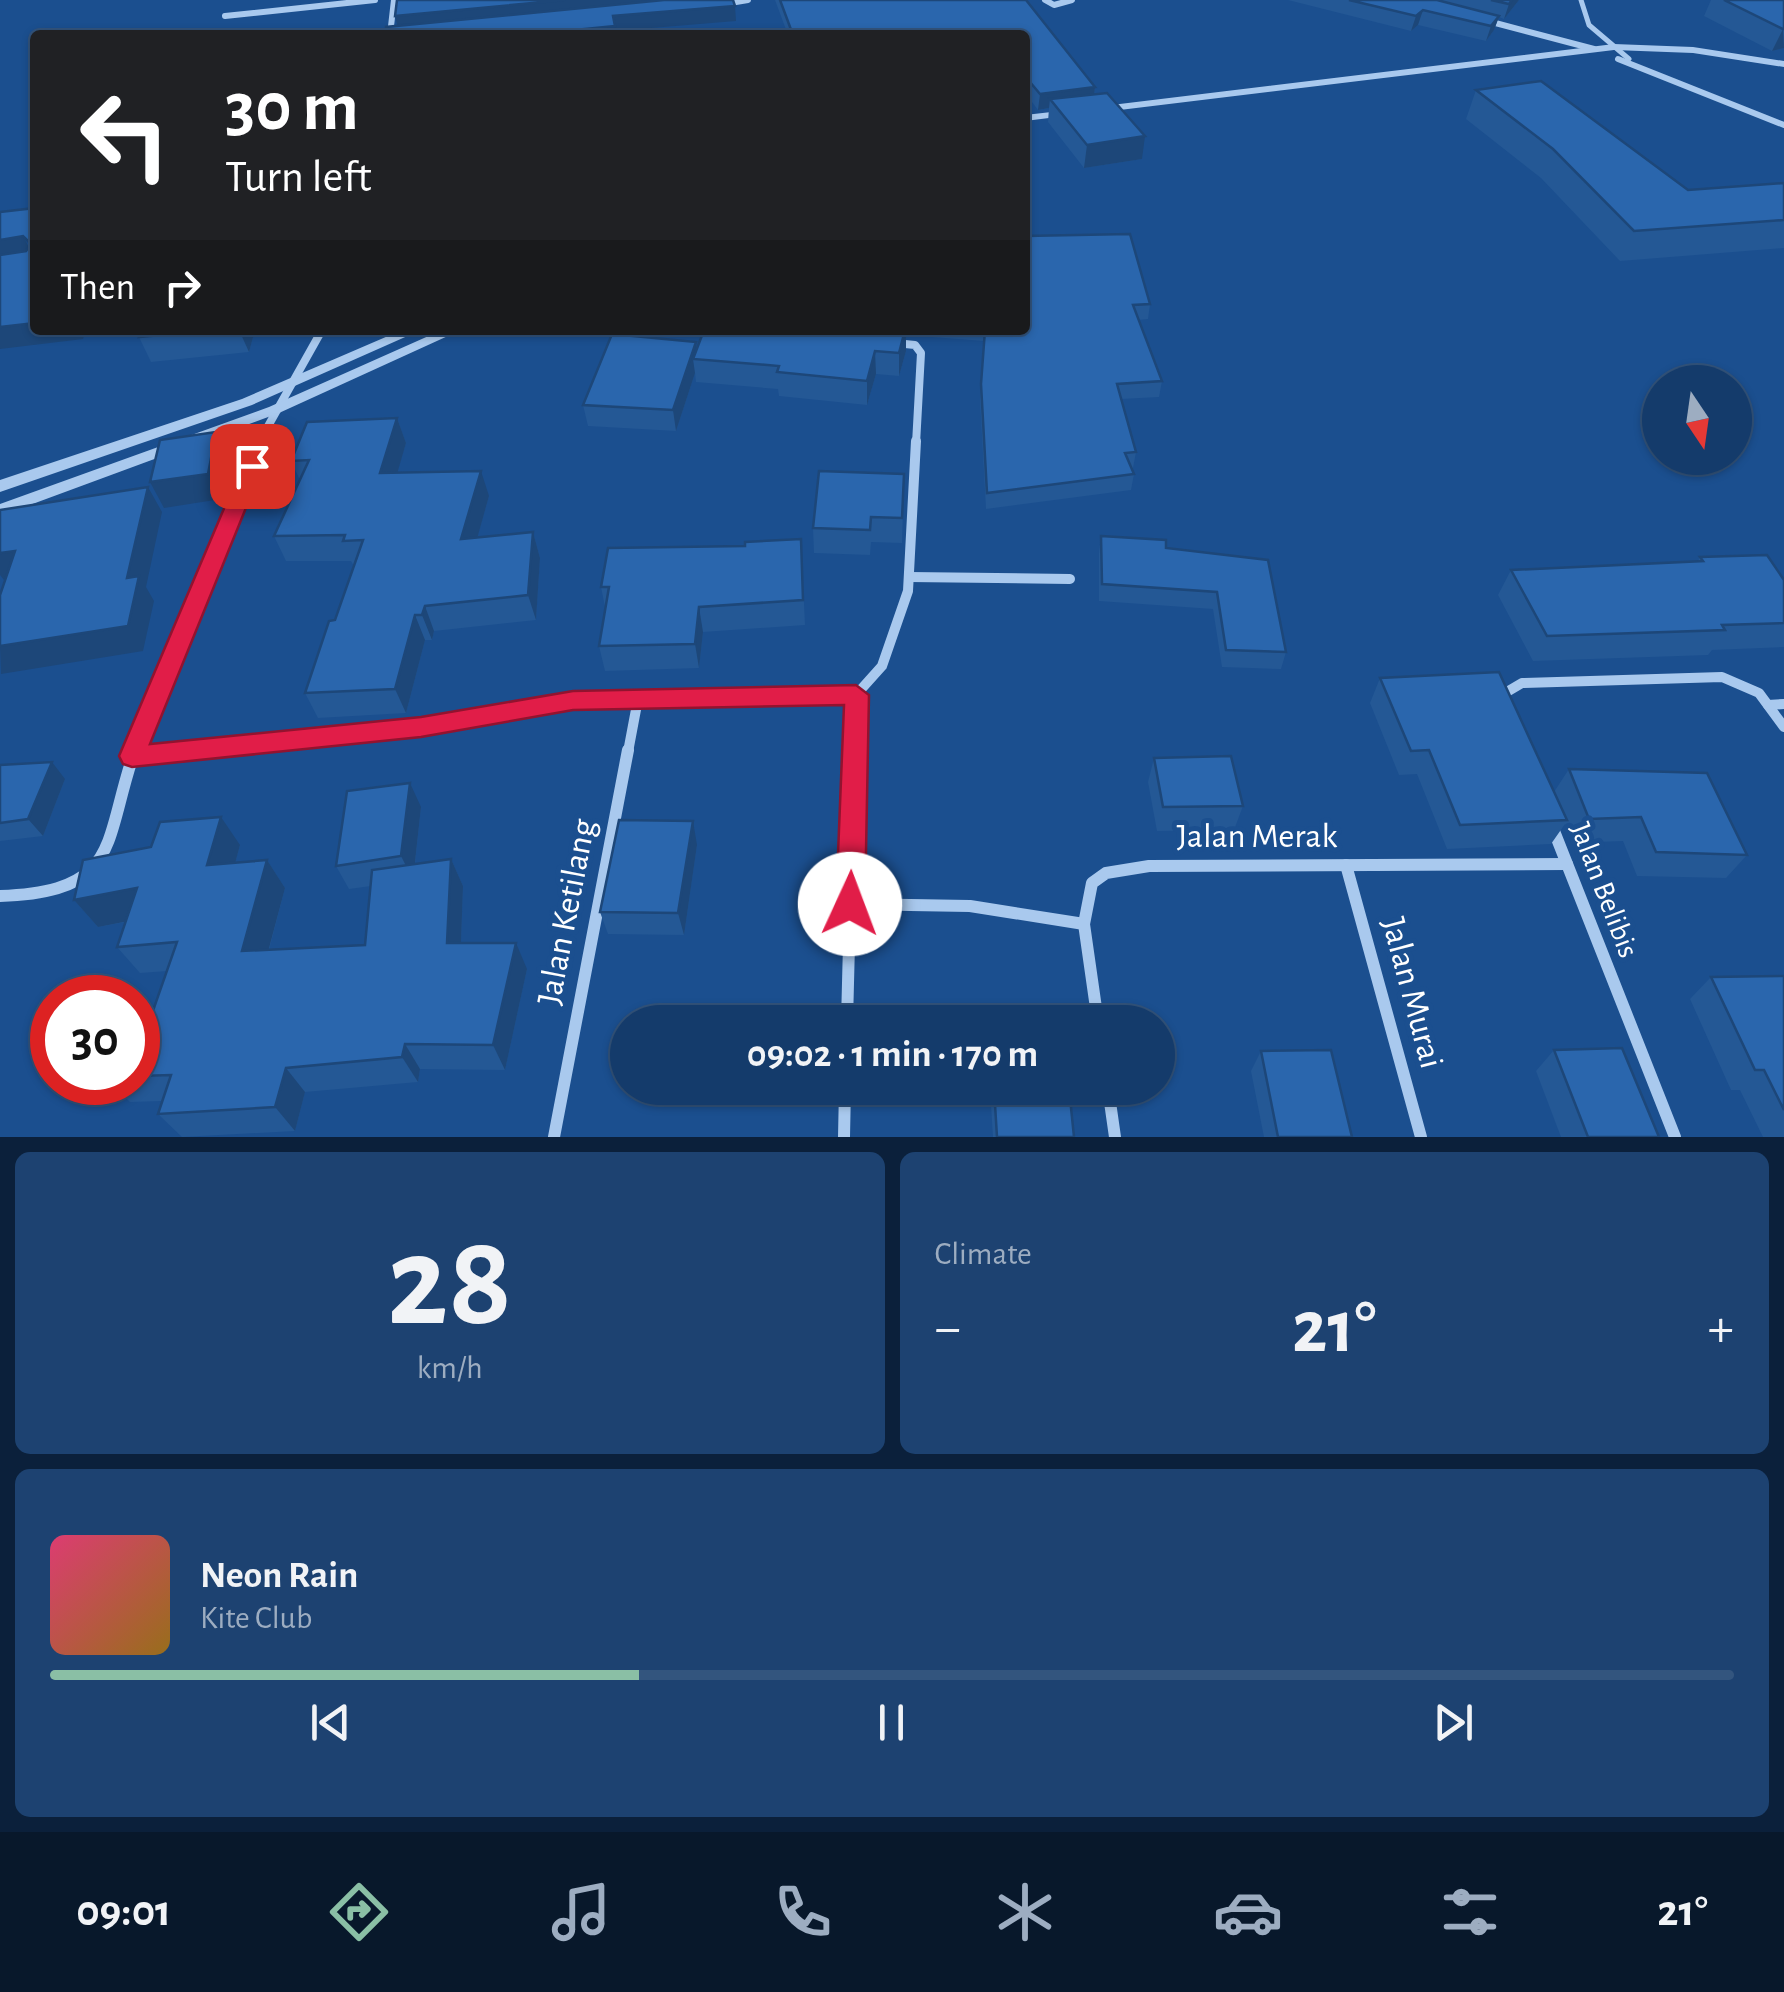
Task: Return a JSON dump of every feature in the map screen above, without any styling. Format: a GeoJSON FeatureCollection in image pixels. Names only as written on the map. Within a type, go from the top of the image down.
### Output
{"type":"FeatureCollection","features":[{"type":"Feature","properties":{"kind":"street"},"geometry":{"type":"LineString","coordinates":[[225,16],[376,0]]}},
{"type":"Feature","properties":{"kind":"street"},"geometry":{"type":"LineString","coordinates":[[391,30],[394,0]]}},
{"type":"Feature","properties":{"kind":"street"},"geometry":{"type":"LineString","coordinates":[[720,4],[748,0]]}},
{"type":"Feature","properties":{"kind":"street"},"geometry":{"type":"LineString","coordinates":[[1045,0],[1054,4],[1072,0]]}},
{"type":"Feature","properties":{"kind":"street"},"geometry":{"type":"LineString","coordinates":[[1468,16],[1620,55],[1784,74]]}},
{"type":"Feature","properties":{"kind":"street"},"geometry":{"type":"LineString","coordinates":[[1030,117],[1594,49]]}},
{"type":"Feature","properties":{"kind":"street"},"geometry":{"type":"LineString","coordinates":[[1030,129],[1620,55],[1693,50],[1784,64]]}},
{"type":"Feature","properties":{"kind":"street"},"geometry":{"type":"LineString","coordinates":[[1620,55],[1784,125]]}},
{"type":"Feature","properties":{"kind":"street"},"geometry":{"type":"LineString","coordinates":[[0,896],[65,887],[90,872],[113,832],[132,756],[175,662],[274,410],[319,335]]}},
{"type":"Feature","properties":{"kind":"street"},"geometry":{"type":"LineString","coordinates":[[0,486],[288,386],[403,335]]}},
{"type":"Feature","properties":{"kind":"street"},"geometry":{"type":"LineString","coordinates":[[0,510],[274,410],[443,335]]}},
{"type":"Feature","properties":{"kind":"street"},"geometry":{"type":"LineString","coordinates":[[847,1005],[856,695],[882,666],[894,640],[909,577],[921,353],[915,345],[886,342]]}},
{"type":"Feature","properties":{"kind":"street"},"geometry":{"type":"LineString","coordinates":[[909,577],[1070,579]]}},
{"type":"Feature","properties":{"kind":"street"},"geometry":{"type":"LineString","coordinates":[[1510,715],[1505,693],[1522,683],[1722,677],[1746,685],[1784,727]]}},
{"type":"Feature","properties":{"kind":"street"},"geometry":{"type":"LineString","coordinates":[[132,756],[421,727],[573,700],[856,695]]}},
{"type":"Feature","properties":{"kind":"street","name":"Jalan Ketilang"},"geometry":{"type":"LineString","coordinates":[[554,1137],[638,699]]}},
{"type":"Feature","properties":{"kind":"street"},"geometry":{"type":"LineString","coordinates":[[1768,705],[1784,704]]}},
{"type":"Feature","properties":{"kind":"street","name":"Jalan Belibis"},"geometry":{"type":"LineString","coordinates":[[1546,808],[1675,1137]]}},
{"type":"Feature","properties":{"kind":"street","name":"Jalan Merak"},"geometry":{"type":"LineString","coordinates":[[1096,1005],[1084,924],[1092,882],[1106,873],[1148,866],[1566,864]]}},
{"type":"Feature","properties":{"kind":"street","name":"Jalan Murai"},"geometry":{"type":"LineString","coordinates":[[1346,866],[1421,1137]]}},
{"type":"Feature","properties":{"kind":"street"},"geometry":{"type":"LineString","coordinates":[[850,904],[970,906],[1084,924]]}},
{"type":"Feature","properties":{"kind":"street"},"geometry":{"type":"LineString","coordinates":[[844,1137],[845,1105]]}},
{"type":"Feature","properties":{"kind":"street"},"geometry":{"type":"LineString","coordinates":[[1110,1105],[1115,1137]]}},
{"type":"Feature","properties":{"kind":"lane"},"geometry":{"type":"LineString","coordinates":[[1581,0],[1589,25],[1620,55]]}},
{"type":"Feature","properties":{"kind":"building"},"geometry":{"type":"Polygon","coordinates":[[[397,0],[565,0],[395,16],[397,0]]]}},
{"type":"Feature","properties":{"kind":"building"},"geometry":{"type":"Polygon","coordinates":[[[664,0],[733,0],[735,6],[613,16],[615,26],[576,30],[386,27],[664,0]]]}},
{"type":"Feature","properties":{"kind":"building"},"geometry":{"type":"Polygon","coordinates":[[[780,0],[1026,0],[1095,87],[1040,94],[1030,82],[1030,30],[791,30],[780,0]]]}},
{"type":"Feature","properties":{"kind":"building"},"geometry":{"type":"Polygon","coordinates":[[[1349,0],[1437,0],[1499,16],[1491,26],[1423,10],[1416,16],[1349,0]]]}},
{"type":"Feature","properties":{"kind":"building"},"geometry":{"type":"Polygon","coordinates":[[[1724,0],[1784,0],[1784,29],[1783,29],[1724,0]]]}},
{"type":"Feature","properties":{"kind":"building"},"geometry":{"type":"Polygon","coordinates":[[[1541,81],[1688,190],[1784,183],[1784,220],[1634,231],[1553,149],[1476,90],[1541,81]]]}},
{"type":"Feature","properties":{"kind":"building"},"geometry":{"type":"Polygon","coordinates":[[[1107,93],[1145,136],[1087,145],[1050,99],[1107,93]]]}},
{"type":"Feature","properties":{"kind":"building"},"geometry":{"type":"Polygon","coordinates":[[[30,209],[30,243],[23,236],[0,240],[0,212],[30,209]]]}},
{"type":"Feature","properties":{"kind":"building"},"geometry":{"type":"Polygon","coordinates":[[[1130,234],[1150,304],[1133,305],[1162,381],[1117,384],[1136,452],[1125,453],[1134,474],[987,493],[981,384],[985,335],[1030,335],[1030,236],[1130,234]]]}},
{"type":"Feature","properties":{"kind":"building"},"geometry":{"type":"Polygon","coordinates":[[[30,245],[30,324],[0,327],[0,255],[26,251],[30,245]]]}},
{"type":"Feature","properties":{"kind":"building"},"geometry":{"type":"Polygon","coordinates":[[[612,335],[696,342],[673,410],[583,405],[612,335]]]}},
{"type":"Feature","properties":{"kind":"building"},"geometry":{"type":"Polygon","coordinates":[[[702,335],[904,335],[899,353],[875,351],[867,381],[777,372],[779,366],[693,359],[702,335]]]}},
{"type":"Feature","properties":{"kind":"building"},"geometry":{"type":"Polygon","coordinates":[[[397,418],[380,473],[481,471],[461,539],[533,532],[528,595],[425,606],[422,615],[415,615],[395,689],[305,693],[329,621],[335,620],[363,540],[343,541],[345,535],[274,536],[309,460],[291,461],[307,422],[397,418]]]}},
{"type":"Feature","properties":{"kind":"building"},"geometry":{"type":"Polygon","coordinates":[[[216,432],[208,474],[150,482],[160,440],[216,432]]]}},
{"type":"Feature","properties":{"kind":"building"},"geometry":{"type":"Polygon","coordinates":[[[819,471],[904,474],[902,518],[871,517],[870,530],[813,528],[819,471]]]}},
{"type":"Feature","properties":{"kind":"building"},"geometry":{"type":"Polygon","coordinates":[[[148,487],[127,578],[139,576],[128,626],[0,646],[0,595],[15,551],[0,553],[0,510],[148,487]]]}},
{"type":"Feature","properties":{"kind":"building"},"geometry":{"type":"Polygon","coordinates":[[[1101,536],[1166,540],[1166,548],[1268,560],[1286,652],[1226,650],[1217,592],[1102,584],[1101,536]]]}},
{"type":"Feature","properties":{"kind":"building"},"geometry":{"type":"Polygon","coordinates":[[[801,539],[803,600],[699,607],[695,644],[599,646],[609,587],[601,587],[608,548],[745,546],[745,542],[801,539]]]}},
{"type":"Feature","properties":{"kind":"building"},"geometry":{"type":"Polygon","coordinates":[[[1767,555],[1784,580],[1784,623],[1722,625],[1725,630],[1547,636],[1511,570],[1703,561],[1700,557],[1767,555]]]}},
{"type":"Feature","properties":{"kind":"building"},"geometry":{"type":"Polygon","coordinates":[[[1499,672],[1567,820],[1460,825],[1429,750],[1411,751],[1380,678],[1499,672]]]}},
{"type":"Feature","properties":{"kind":"building"},"geometry":{"type":"Polygon","coordinates":[[[1231,756],[1243,806],[1163,807],[1154,758],[1231,756]]]}},
{"type":"Feature","properties":{"kind":"building"},"geometry":{"type":"Polygon","coordinates":[[[52,762],[28,819],[0,823],[0,765],[52,762]]]}},
{"type":"Feature","properties":{"kind":"building"},"geometry":{"type":"Polygon","coordinates":[[[1569,769],[1707,773],[1747,855],[1656,852],[1641,817],[1589,819],[1569,769]]]}},
{"type":"Feature","properties":{"kind":"building"},"geometry":{"type":"Polygon","coordinates":[[[410,783],[401,856],[336,866],[347,791],[410,783]]]}},
{"type":"Feature","properties":{"kind":"building"},"geometry":{"type":"Polygon","coordinates":[[[221,817],[207,865],[267,860],[242,951],[365,945],[372,870],[451,859],[447,943],[516,943],[493,1045],[405,1044],[402,1057],[286,1068],[275,1107],[158,1114],[171,1075],[160,1075],[160,991],[177,942],[117,947],[137,888],[74,900],[83,860],[151,847],[160,822],[221,817]]]}},
{"type":"Feature","properties":{"kind":"building"},"geometry":{"type":"Polygon","coordinates":[[[619,820],[693,821],[678,913],[600,912],[619,820]]]}},
{"type":"Feature","properties":{"kind":"building"},"geometry":{"type":"Polygon","coordinates":[[[1784,976],[1784,1110],[1764,1070],[1755,1070],[1711,977],[1784,976]]]}},
{"type":"Feature","properties":{"kind":"building"},"geometry":{"type":"Polygon","coordinates":[[[1622,1048],[1659,1137],[1588,1137],[1554,1050],[1622,1048]]]}},
{"type":"Feature","properties":{"kind":"building"},"geometry":{"type":"Polygon","coordinates":[[[1331,1050],[1352,1137],[1278,1137],[1261,1051],[1331,1050]]]}},
{"type":"Feature","properties":{"kind":"building"},"geometry":{"type":"Polygon","coordinates":[[[995,1105],[1071,1105],[1074,1137],[997,1137],[995,1105]]]}},
{"type":"Feature","properties":{"kind":"route"},"geometry":{"type":"LineString","coordinates":[[252,466],[175,662],[132,756],[311,741],[421,727],[573,700],[856,695],[850,904]]}}]}
